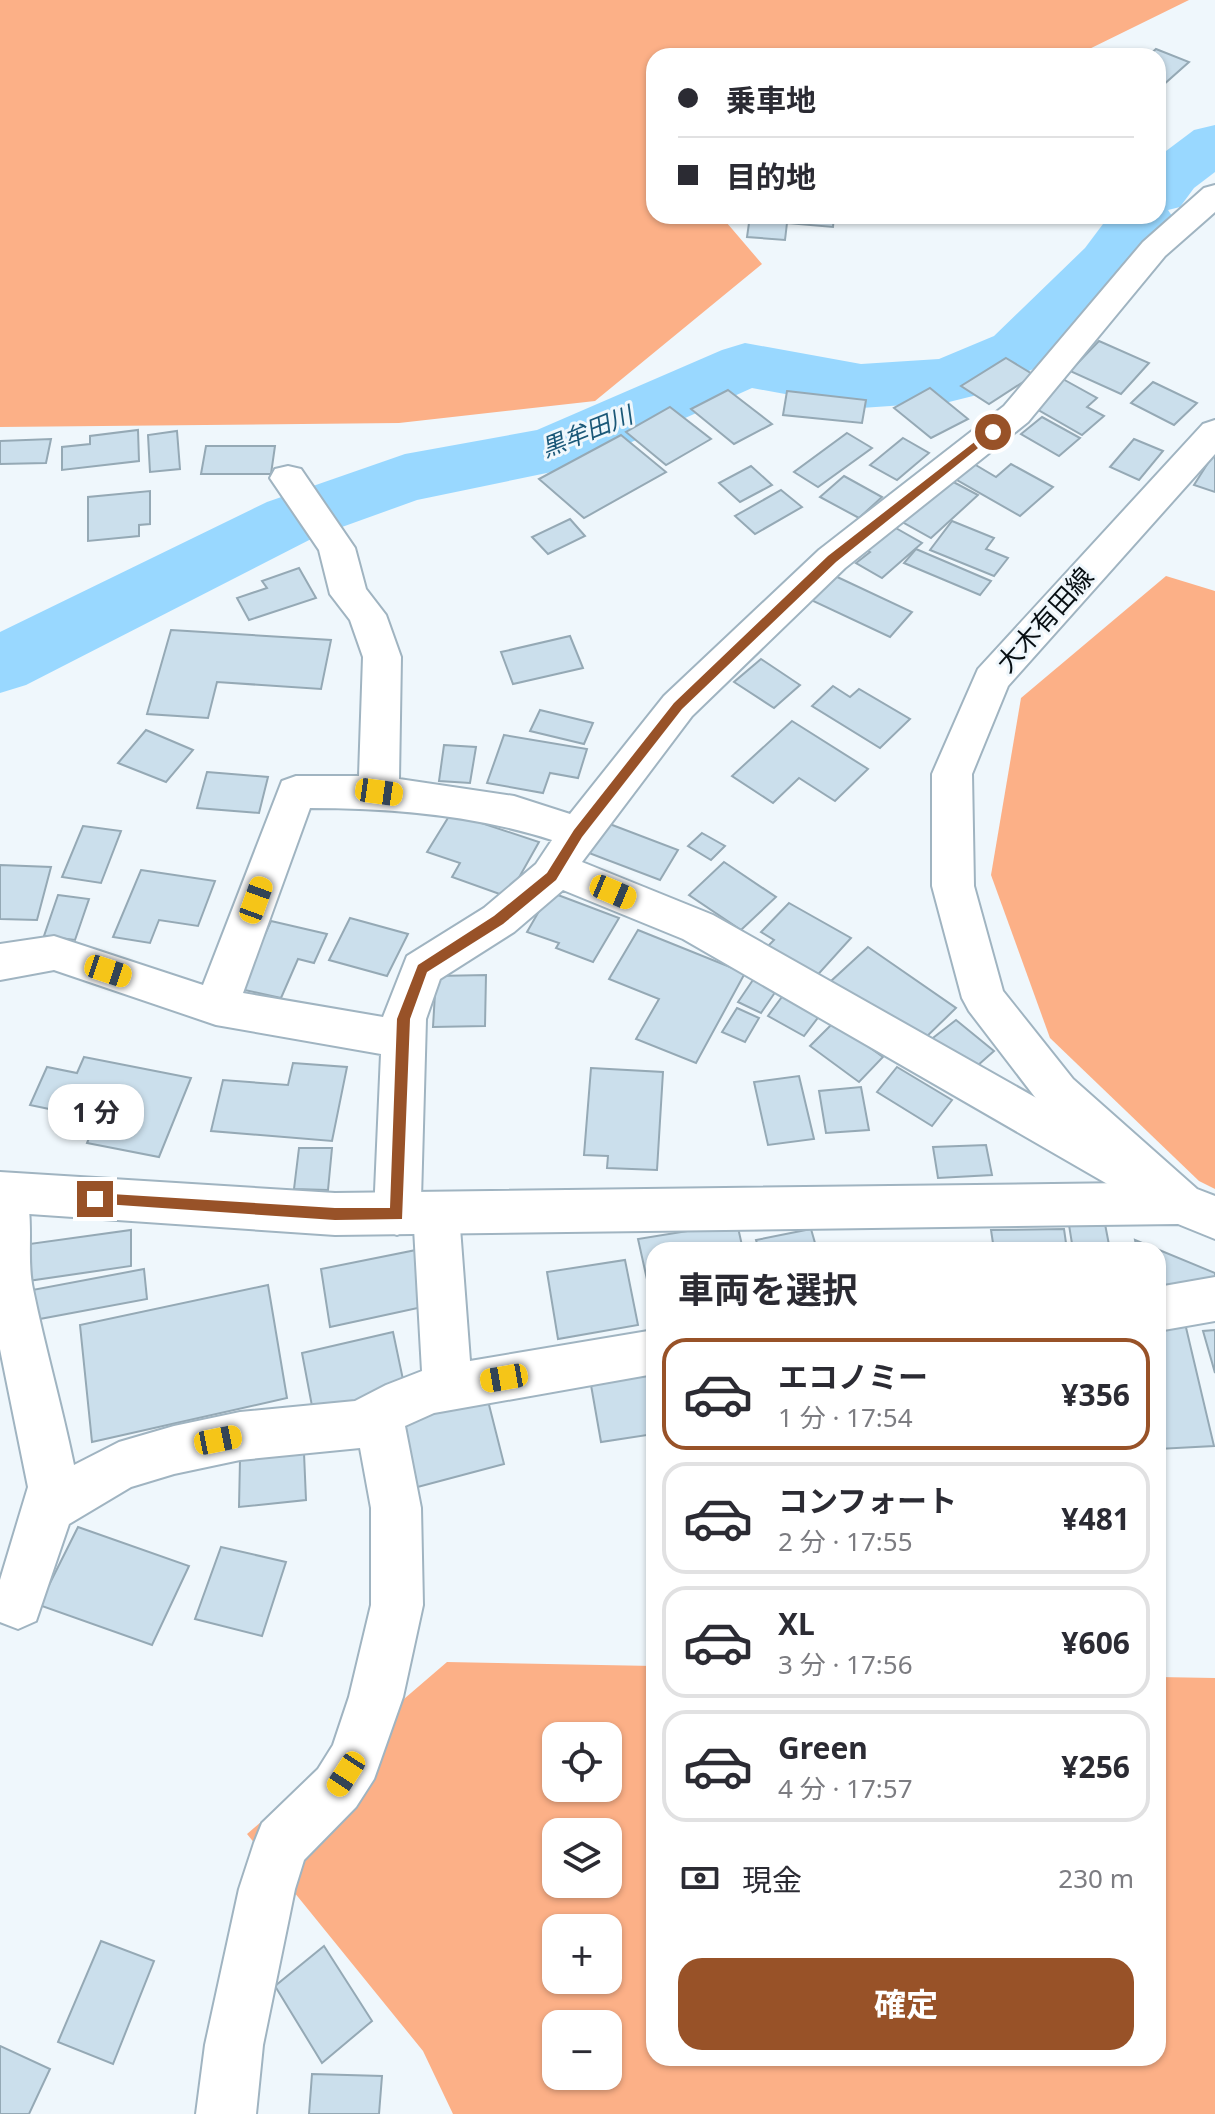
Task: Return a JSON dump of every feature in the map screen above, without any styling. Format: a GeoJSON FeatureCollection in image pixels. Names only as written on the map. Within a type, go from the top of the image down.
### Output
{"type":"FeatureCollection","features":[{"type":"Feature","properties":{"kind":"street"},"geometry":{"type":"LineString","coordinates":[[447,1388],[416,1214],[403,1039],[404,1019],[422,968],[499,920],[556,869],[578,833],[678,706],[832,559],[1016,414],[1154,249],[1215,195]]}},
{"type":"Feature","properties":{"kind":"street","name":"大木有田線"},"geometry":{"type":"LineString","coordinates":[[1198,1210],[1057,1092],[984,998],[953,886],[952,774],[992,679],[1215,432]]}},
{"type":"Feature","properties":{"kind":"street"},"geometry":{"type":"LineString","coordinates":[[294,486],[337,548],[349,594],[367,615],[382,657],[379,792]]}},
{"type":"Feature","properties":{"kind":"street"},"geometry":{"type":"LineString","coordinates":[[216,1007],[296,792],[379,792],[514,812],[578,833]]}},
{"type":"Feature","properties":{"kind":"street"},"geometry":{"type":"LineString","coordinates":[[556,869],[698,927],[1198,1210]]}},
{"type":"Feature","properties":{"kind":"street"},"geometry":{"type":"LineString","coordinates":[[0,962],[54,953],[216,1007],[403,1039]]}},
{"type":"Feature","properties":{"kind":"street"},"geometry":{"type":"LineString","coordinates":[[18,1603],[53,1487],[33,1383],[8,1286],[3,1193],[335,1214],[1198,1210]]}},
{"type":"Feature","properties":{"kind":"street"},"geometry":{"type":"LineString","coordinates":[[1166,1308],[1215,1299]]}},
{"type":"Feature","properties":{"kind":"street"},"geometry":{"type":"LineString","coordinates":[[47,1509],[119,1466],[174,1450],[240,1436],[360,1424],[403,1401],[447,1388],[646,1353]]}},
{"type":"Feature","properties":{"kind":"street"},"geometry":{"type":"LineString","coordinates":[[226,2114],[234,2045],[271,1877],[282,1843],[337,1788],[355,1760],[376,1697],[397,1605],[396,1508],[378,1414]]}},
{"type":"Feature","properties":{"kind":"shaded area"},"geometry":{"type":"Polygon","coordinates":[[[0,0],[1189,0],[1091,48],[646,48],[646,224],[728,224],[762,264],[595,401],[399,423],[0,427],[0,0]]]}},
{"type":"Feature","properties":{"kind":"shaded area"},"geometry":{"type":"Polygon","coordinates":[[[1166,576],[1215,591],[1215,1189],[1199,1181],[1050,1038],[991,875],[1021,698],[1166,576]]]}},
{"type":"Feature","properties":{"kind":"shaded area"},"geometry":{"type":"Polygon","coordinates":[[[447,1662],[646,1666],[646,2066],[1166,2066],[1166,1677],[1215,1678],[1215,2114],[453,2114],[423,2051],[247,1834],[447,1662]]]}},
{"type":"Feature","properties":{"kind":"building"},"geometry":{"type":"Polygon","coordinates":[[[1166,53],[1189,62],[1166,82],[1166,53]]]}},
{"type":"Feature","properties":{"kind":"building"},"geometry":{"type":"Polygon","coordinates":[[[749,224],[787,224],[785,240],[747,237],[749,224]]]}},
{"type":"Feature","properties":{"kind":"building"},"geometry":{"type":"Polygon","coordinates":[[[798,224],[833,224],[833,227],[798,224]]]}},
{"type":"Feature","properties":{"kind":"building"},"geometry":{"type":"Polygon","coordinates":[[[1099,341],[1149,363],[1121,394],[1070,371],[1099,341]]]}},
{"type":"Feature","properties":{"kind":"building"},"geometry":{"type":"Polygon","coordinates":[[[1006,358],[1034,375],[989,404],[961,386],[1006,358]]]}},
{"type":"Feature","properties":{"kind":"building"},"geometry":{"type":"Polygon","coordinates":[[[1061,378],[1097,398],[1087,407],[1104,416],[1082,435],[1028,404],[1061,378]]]}},
{"type":"Feature","properties":{"kind":"building"},"geometry":{"type":"Polygon","coordinates":[[[1153,382],[1197,403],[1174,425],[1131,403],[1153,382]]]}},
{"type":"Feature","properties":{"kind":"building"},"geometry":{"type":"Polygon","coordinates":[[[930,388],[968,419],[931,438],[894,408],[930,388]]]}},
{"type":"Feature","properties":{"kind":"building"},"geometry":{"type":"Polygon","coordinates":[[[728,390],[772,424],[734,444],[691,409],[728,390]]]}},
{"type":"Feature","properties":{"kind":"building"},"geometry":{"type":"Polygon","coordinates":[[[787,391],[866,400],[862,423],[783,415],[787,391]]]}},
{"type":"Feature","properties":{"kind":"building"},"geometry":{"type":"Polygon","coordinates":[[[670,407],[711,439],[666,465],[626,432],[670,407]]]}},
{"type":"Feature","properties":{"kind":"building"},"geometry":{"type":"Polygon","coordinates":[[[1042,417],[1080,438],[1059,456],[1021,434],[1042,417]]]}},
{"type":"Feature","properties":{"kind":"building"},"geometry":{"type":"Polygon","coordinates":[[[138,430],[139,461],[62,470],[62,447],[90,444],[90,436],[138,430]]]}},
{"type":"Feature","properties":{"kind":"building"},"geometry":{"type":"Polygon","coordinates":[[[177,431],[180,469],[150,472],[148,435],[177,431]]]}},
{"type":"Feature","properties":{"kind":"building"},"geometry":{"type":"Polygon","coordinates":[[[847,433],[872,448],[818,487],[794,472],[847,433]]]}},
{"type":"Feature","properties":{"kind":"building"},"geometry":{"type":"Polygon","coordinates":[[[621,435],[666,472],[584,518],[539,479],[621,435]]]}},
{"type":"Feature","properties":{"kind":"building"},"geometry":{"type":"Polygon","coordinates":[[[903,438],[929,453],[897,480],[870,465],[903,438]]]}},
{"type":"Feature","properties":{"kind":"building"},"geometry":{"type":"Polygon","coordinates":[[[51,439],[46,463],[0,464],[0,441],[51,439]]]}},
{"type":"Feature","properties":{"kind":"building"},"geometry":{"type":"Polygon","coordinates":[[[1134,439],[1163,451],[1139,480],[1110,467],[1134,439]]]}},
{"type":"Feature","properties":{"kind":"building"},"geometry":{"type":"Polygon","coordinates":[[[206,446],[275,446],[271,474],[201,474],[206,446]]]}},
{"type":"Feature","properties":{"kind":"building"},"geometry":{"type":"Polygon","coordinates":[[[1215,456],[1215,492],[1194,485],[1215,456]]]}},
{"type":"Feature","properties":{"kind":"building"},"geometry":{"type":"Polygon","coordinates":[[[969,461],[996,477],[1011,464],[1053,487],[1020,516],[950,476],[969,461]]]}},
{"type":"Feature","properties":{"kind":"building"},"geometry":{"type":"Polygon","coordinates":[[[751,466],[772,485],[740,502],[719,483],[751,466]]]}},
{"type":"Feature","properties":{"kind":"building"},"geometry":{"type":"Polygon","coordinates":[[[844,476],[882,497],[859,518],[820,497],[844,476]]]}},
{"type":"Feature","properties":{"kind":"building"},"geometry":{"type":"Polygon","coordinates":[[[944,477],[978,495],[931,538],[897,519],[944,477]]]}},
{"type":"Feature","properties":{"kind":"building"},"geometry":{"type":"Polygon","coordinates":[[[781,490],[802,507],[755,534],[735,516],[781,490]]]}},
{"type":"Feature","properties":{"kind":"building"},"geometry":{"type":"Polygon","coordinates":[[[150,491],[150,524],[139,525],[139,536],[88,541],[88,497],[150,491]]]}},
{"type":"Feature","properties":{"kind":"building"},"geometry":{"type":"Polygon","coordinates":[[[570,519],[585,536],[548,554],[532,537],[570,519]]]}},
{"type":"Feature","properties":{"kind":"building"},"geometry":{"type":"Polygon","coordinates":[[[952,521],[994,538],[986,549],[1008,558],[994,576],[930,550],[952,521]]]}},
{"type":"Feature","properties":{"kind":"building"},"geometry":{"type":"Polygon","coordinates":[[[887,523],[922,543],[882,578],[856,563],[870,552],[860,546],[887,523]]]}},
{"type":"Feature","properties":{"kind":"building"},"geometry":{"type":"Polygon","coordinates":[[[916,549],[991,581],[980,595],[904,563],[916,549]]]}},
{"type":"Feature","properties":{"kind":"building"},"geometry":{"type":"Polygon","coordinates":[[[299,568],[316,598],[249,620],[237,598],[267,588],[262,581],[299,568]]]}},
{"type":"Feature","properties":{"kind":"building"},"geometry":{"type":"Polygon","coordinates":[[[833,575],[912,612],[890,637],[811,600],[833,575]]]}},
{"type":"Feature","properties":{"kind":"building"},"geometry":{"type":"Polygon","coordinates":[[[171,630],[331,640],[321,689],[217,682],[208,718],[147,714],[171,630]]]}},
{"type":"Feature","properties":{"kind":"building"},"geometry":{"type":"Polygon","coordinates":[[[570,636],[583,668],[513,684],[501,652],[570,636]]]}},
{"type":"Feature","properties":{"kind":"building"},"geometry":{"type":"Polygon","coordinates":[[[761,659],[800,685],[774,708],[734,682],[761,659]]]}},
{"type":"Feature","properties":{"kind":"building"},"geometry":{"type":"Polygon","coordinates":[[[833,686],[850,697],[859,689],[910,719],[880,748],[812,706],[833,686]]]}},
{"type":"Feature","properties":{"kind":"building"},"geometry":{"type":"Polygon","coordinates":[[[540,710],[593,723],[584,744],[530,731],[540,710]]]}},
{"type":"Feature","properties":{"kind":"building"},"geometry":{"type":"Polygon","coordinates":[[[792,721],[868,769],[835,801],[799,778],[773,803],[732,776],[792,721]]]}},
{"type":"Feature","properties":{"kind":"building"},"geometry":{"type":"Polygon","coordinates":[[[146,730],[193,750],[166,782],[118,763],[146,730]]]}},
{"type":"Feature","properties":{"kind":"building"},"geometry":{"type":"Polygon","coordinates":[[[504,735],[587,749],[578,778],[550,773],[543,793],[487,783],[504,735]]]}},
{"type":"Feature","properties":{"kind":"building"},"geometry":{"type":"Polygon","coordinates":[[[444,745],[476,747],[470,783],[439,781],[444,745]]]}},
{"type":"Feature","properties":{"kind":"building"},"geometry":{"type":"Polygon","coordinates":[[[207,772],[268,777],[259,813],[197,808],[207,772]]]}},
{"type":"Feature","properties":{"kind":"building"},"geometry":{"type":"Polygon","coordinates":[[[451,813],[539,842],[508,897],[452,877],[460,863],[427,852],[451,813]]]}},
{"type":"Feature","properties":{"kind":"building"},"geometry":{"type":"Polygon","coordinates":[[[607,823],[678,850],[660,880],[589,853],[607,823]]]}},
{"type":"Feature","properties":{"kind":"building"},"geometry":{"type":"Polygon","coordinates":[[[83,826],[121,831],[101,883],[62,877],[83,826]]]}},
{"type":"Feature","properties":{"kind":"building"},"geometry":{"type":"Polygon","coordinates":[[[702,833],[725,846],[711,860],[688,846],[702,833]]]}},
{"type":"Feature","properties":{"kind":"building"},"geometry":{"type":"Polygon","coordinates":[[[724,862],[776,897],[741,930],[689,895],[724,862]]]}},
{"type":"Feature","properties":{"kind":"building"},"geometry":{"type":"Polygon","coordinates":[[[0,865],[51,867],[37,920],[0,919],[0,865]]]}},
{"type":"Feature","properties":{"kind":"building"},"geometry":{"type":"Polygon","coordinates":[[[141,870],[215,881],[198,926],[159,920],[150,943],[113,937],[141,870]]]}},
{"type":"Feature","properties":{"kind":"building"},"geometry":{"type":"Polygon","coordinates":[[[550,892],[619,918],[593,962],[556,948],[559,943],[527,932],[550,892]]]}},
{"type":"Feature","properties":{"kind":"building"},"geometry":{"type":"Polygon","coordinates":[[[58,895],[89,899],[75,940],[44,936],[58,895]]]}},
{"type":"Feature","properties":{"kind":"building"},"geometry":{"type":"Polygon","coordinates":[[[789,903],[851,938],[813,980],[765,949],[774,940],[761,932],[789,903]]]}},
{"type":"Feature","properties":{"kind":"building"},"geometry":{"type":"Polygon","coordinates":[[[350,918],[408,934],[387,976],[329,960],[350,918]]]}},
{"type":"Feature","properties":{"kind":"building"},"geometry":{"type":"Polygon","coordinates":[[[271,921],[327,934],[314,963],[298,959],[281,998],[240,989],[271,921]]]}},
{"type":"Feature","properties":{"kind":"building"},"geometry":{"type":"Polygon","coordinates":[[[638,930],[745,973],[696,1063],[636,1039],[659,999],[609,979],[638,930]]]}},
{"type":"Feature","properties":{"kind":"building"},"geometry":{"type":"Polygon","coordinates":[[[868,947],[956,1008],[918,1045],[830,982],[868,947]]]}},
{"type":"Feature","properties":{"kind":"building"},"geometry":{"type":"Polygon","coordinates":[[[486,975],[485,1026],[433,1027],[436,976],[486,975]]]}},
{"type":"Feature","properties":{"kind":"building"},"geometry":{"type":"Polygon","coordinates":[[[755,977],[778,988],[761,1013],[738,1002],[755,977]]]}},
{"type":"Feature","properties":{"kind":"building"},"geometry":{"type":"Polygon","coordinates":[[[784,994],[820,1015],[804,1036],[768,1016],[784,994]]]}},
{"type":"Feature","properties":{"kind":"building"},"geometry":{"type":"Polygon","coordinates":[[[737,1008],[759,1018],[745,1042],[722,1032],[737,1008]]]}},
{"type":"Feature","properties":{"kind":"building"},"geometry":{"type":"Polygon","coordinates":[[[956,1020],[994,1051],[968,1074],[929,1041],[956,1020]]]}},
{"type":"Feature","properties":{"kind":"building"},"geometry":{"type":"Polygon","coordinates":[[[834,1022],[883,1057],[859,1082],[810,1046],[834,1022]]]}},
{"type":"Feature","properties":{"kind":"building"},"geometry":{"type":"Polygon","coordinates":[[[84,1057],[191,1078],[159,1157],[87,1143],[97,1119],[30,1105],[47,1067],[77,1073],[84,1057]]]}},
{"type":"Feature","properties":{"kind":"building"},"geometry":{"type":"Polygon","coordinates":[[[293,1063],[347,1067],[332,1141],[211,1131],[223,1080],[288,1085],[293,1063]]]}},
{"type":"Feature","properties":{"kind":"building"},"geometry":{"type":"Polygon","coordinates":[[[897,1067],[952,1100],[932,1126],[877,1092],[897,1067]]]}},
{"type":"Feature","properties":{"kind":"building"},"geometry":{"type":"Polygon","coordinates":[[[591,1068],[663,1072],[657,1170],[607,1168],[608,1156],[584,1155],[591,1068]]]}},
{"type":"Feature","properties":{"kind":"building"},"geometry":{"type":"Polygon","coordinates":[[[799,1076],[814,1139],[768,1145],[754,1082],[799,1076]]]}},
{"type":"Feature","properties":{"kind":"building"},"geometry":{"type":"Polygon","coordinates":[[[861,1087],[869,1130],[826,1133],[819,1091],[861,1087]]]}},
{"type":"Feature","properties":{"kind":"building"},"geometry":{"type":"Polygon","coordinates":[[[986,1145],[992,1175],[938,1178],[933,1147],[986,1145]]]}},
{"type":"Feature","properties":{"kind":"building"},"geometry":{"type":"Polygon","coordinates":[[[299,1148],[332,1148],[328,1190],[294,1189],[299,1148]]]}},
{"type":"Feature","properties":{"kind":"building"},"geometry":{"type":"Polygon","coordinates":[[[737,1223],[741,1242],[646,1242],[646,1275],[638,1239],[737,1223]]]}},
{"type":"Feature","properties":{"kind":"building"},"geometry":{"type":"Polygon","coordinates":[[[1105,1224],[1108,1242],[1072,1242],[1069,1225],[1105,1224]]]}},
{"type":"Feature","properties":{"kind":"building"},"geometry":{"type":"Polygon","coordinates":[[[811,1229],[815,1242],[757,1242],[811,1229]]]}},
{"type":"Feature","properties":{"kind":"building"},"geometry":{"type":"Polygon","coordinates":[[[1064,1229],[1066,1242],[993,1242],[991,1230],[1064,1229]]]}},
{"type":"Feature","properties":{"kind":"building"},"geometry":{"type":"Polygon","coordinates":[[[131,1230],[131,1266],[21,1282],[22,1245],[131,1230]]]}},
{"type":"Feature","properties":{"kind":"building"},"geometry":{"type":"Polygon","coordinates":[[[416,1250],[427,1306],[330,1327],[321,1269],[416,1250]]]}},
{"type":"Feature","properties":{"kind":"building"},"geometry":{"type":"Polygon","coordinates":[[[1166,1253],[1215,1273],[1215,1284],[1166,1296],[1166,1253]]]}},
{"type":"Feature","properties":{"kind":"building"},"geometry":{"type":"Polygon","coordinates":[[[625,1260],[638,1325],[558,1339],[547,1272],[625,1260]]]}},
{"type":"Feature","properties":{"kind":"building"},"geometry":{"type":"Polygon","coordinates":[[[144,1269],[147,1299],[29,1321],[27,1291],[144,1269]]]}},
{"type":"Feature","properties":{"kind":"building"},"geometry":{"type":"Polygon","coordinates":[[[268,1285],[287,1398],[92,1442],[80,1325],[268,1285]]]}},
{"type":"Feature","properties":{"kind":"building"},"geometry":{"type":"Polygon","coordinates":[[[1184,1319],[1214,1446],[1166,1449],[1166,1320],[1184,1319]]]}},
{"type":"Feature","properties":{"kind":"building"},"geometry":{"type":"Polygon","coordinates":[[[1215,1330],[1215,1373],[1203,1331],[1215,1330]]]}},
{"type":"Feature","properties":{"kind":"building"},"geometry":{"type":"Polygon","coordinates":[[[393,1332],[405,1389],[315,1422],[302,1353],[393,1332]]]}},
{"type":"Feature","properties":{"kind":"building"},"geometry":{"type":"Polygon","coordinates":[[[646,1359],[646,1435],[601,1442],[588,1368],[646,1359]]]}},
{"type":"Feature","properties":{"kind":"building"},"geometry":{"type":"Polygon","coordinates":[[[485,1389],[504,1464],[410,1489],[392,1413],[485,1389]]]}},
{"type":"Feature","properties":{"kind":"building"},"geometry":{"type":"Polygon","coordinates":[[[304,1453],[306,1500],[239,1507],[240,1460],[304,1453]]]}},
{"type":"Feature","properties":{"kind":"building"},"geometry":{"type":"Polygon","coordinates":[[[78,1527],[189,1566],[152,1645],[39,1605],[78,1527]]]}},
{"type":"Feature","properties":{"kind":"building"},"geometry":{"type":"Polygon","coordinates":[[[221,1547],[286,1562],[262,1636],[195,1619],[221,1547]]]}},
{"type":"Feature","properties":{"kind":"building"},"geometry":{"type":"Polygon","coordinates":[[[101,1941],[154,1961],[113,2064],[58,2042],[101,1941]]]}},
{"type":"Feature","properties":{"kind":"building"},"geometry":{"type":"Polygon","coordinates":[[[324,1946],[372,2021],[322,2063],[275,1986],[324,1946]]]}},
{"type":"Feature","properties":{"kind":"building"},"geometry":{"type":"Polygon","coordinates":[[[0,2046],[50,2069],[29,2114],[0,2114],[0,2046]]]}},
{"type":"Feature","properties":{"kind":"building"},"geometry":{"type":"Polygon","coordinates":[[[312,2074],[382,2076],[379,2114],[309,2114],[312,2074]]]}},
{"type":"Feature","properties":{"kind":"waterway","name":"黒牟田川"},"geometry":{"type":"LineString","coordinates":[[1166,183],[1172,175],[1215,143]]}},
{"type":"Feature","properties":{"kind":"waterway","name":"黒牟田川"},"geometry":{"type":"LineString","coordinates":[[0,665],[292,519],[405,478],[552,451],[745,365],[861,386],[949,380],[1017,351],[1107,262],[1135,224]]}},
{"type":"Feature","properties":{"kind":"route"},"geometry":{"type":"LineString","coordinates":[[95,1199],[335,1214],[397,1214],[404,1019],[422,968],[499,920],[551,876],[578,833],[678,706],[832,559],[993,432]]}}]}
